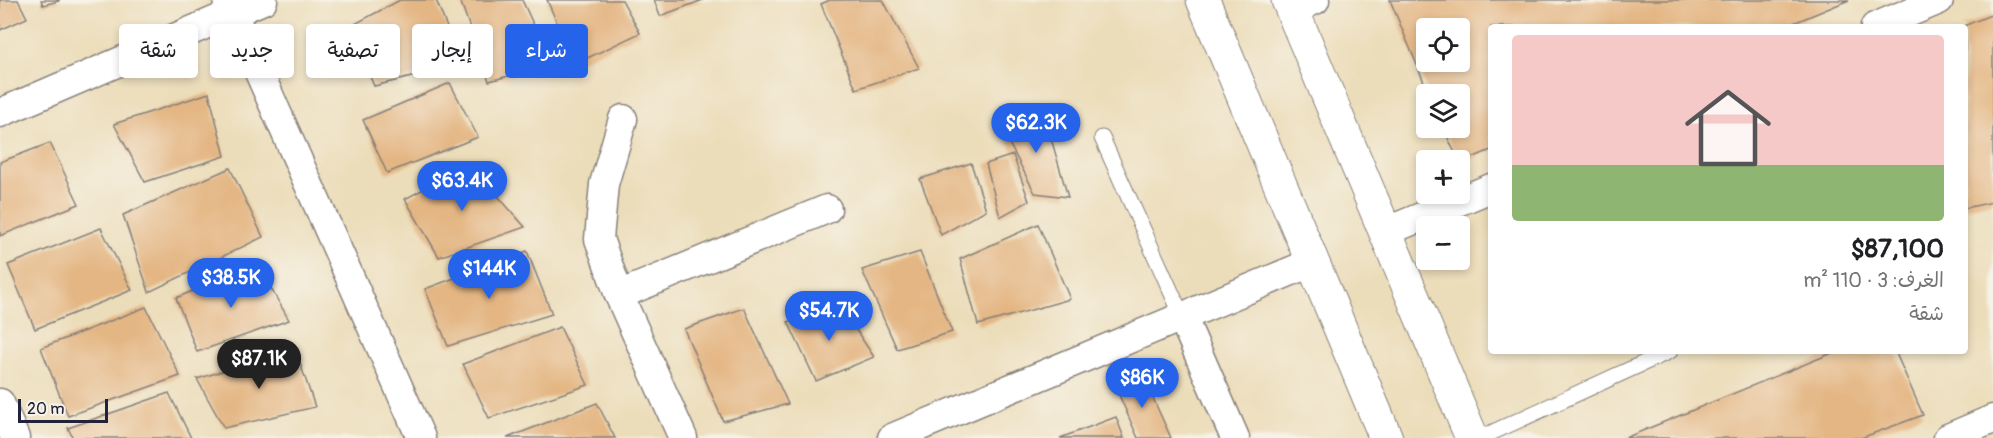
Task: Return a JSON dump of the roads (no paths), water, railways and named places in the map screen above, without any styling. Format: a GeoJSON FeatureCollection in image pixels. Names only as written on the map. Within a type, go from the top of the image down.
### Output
{"type":"FeatureCollection","features":[{"type":"Feature","properties":{"kind":"main road"},"geometry":{"type":"LineString","coordinates":[[1203,0],[1386,438]]}},
{"type":"Feature","properties":{"kind":"main road"},"geometry":{"type":"LineString","coordinates":[[1298,3],[1385,232],[1472,438]]}},
{"type":"Feature","properties":{"kind":"street"},"geometry":{"type":"LineString","coordinates":[[0,113],[229,7],[263,0]]}},
{"type":"Feature","properties":{"kind":"street"},"geometry":{"type":"LineString","coordinates":[[1882,24],[1939,0]]}},
{"type":"Feature","properties":{"kind":"street"},"geometry":{"type":"LineString","coordinates":[[229,7],[421,438]]}},
{"type":"Feature","properties":{"kind":"street"},"geometry":{"type":"LineString","coordinates":[[623,118],[604,184],[599,239],[619,295],[683,438]]}},
{"type":"Feature","properties":{"kind":"street"},"geometry":{"type":"LineString","coordinates":[[1385,232],[1488,189]]}},
{"type":"Feature","properties":{"kind":"street"},"geometry":{"type":"LineString","coordinates":[[619,295],[827,208]]}},
{"type":"Feature","properties":{"kind":"street"},"geometry":{"type":"LineString","coordinates":[[892,438],[1313,262]]}},
{"type":"Feature","properties":{"kind":"street"},"geometry":{"type":"LineString","coordinates":[[1182,316],[1234,438]]}},
{"type":"Feature","properties":{"kind":"street"},"geometry":{"type":"LineString","coordinates":[[0,403],[15,438]]}},
{"type":"Feature","properties":{"kind":"street"},"geometry":{"type":"LineString","coordinates":[[1948,438],[1993,419]]}},
{"type":"Feature","properties":{"kind":"lane"},"geometry":{"type":"LineString","coordinates":[[1102,138],[1182,316]]}},
{"type":"Feature","properties":{"kind":"lane"},"geometry":{"type":"LineString","coordinates":[[1480,438],[1663,354]]}}]}
